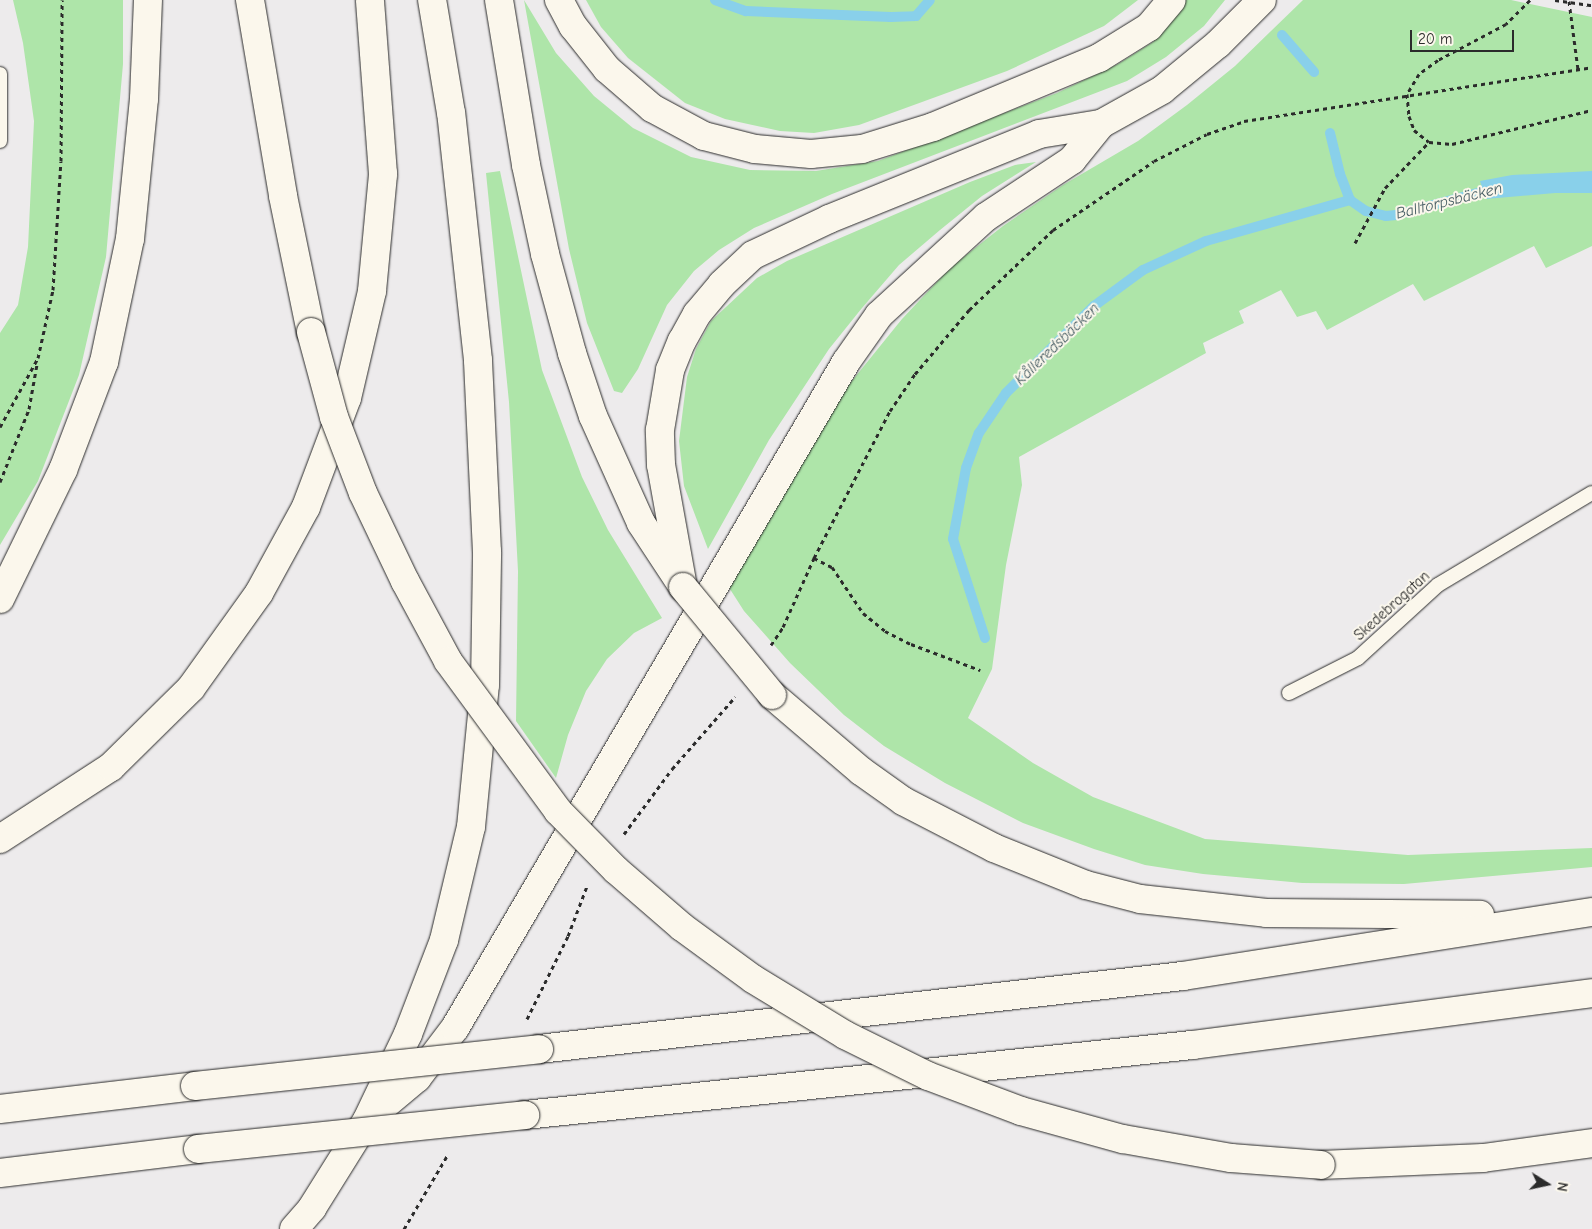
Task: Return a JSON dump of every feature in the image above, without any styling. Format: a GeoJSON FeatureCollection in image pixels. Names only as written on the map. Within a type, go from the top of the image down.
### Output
{"type":"FeatureCollection","features":[{"type":"Feature","properties":{"kind":"main road"},"geometry":{"type":"LineString","coordinates":[[0,598],[63,470],[104,362],[130,239],[144,99],[148,0]]}},
{"type":"Feature","properties":{"kind":"main road"},"geometry":{"type":"LineString","coordinates":[[250,0],[283,196],[311,332],[334,417],[363,493],[405,581],[448,661],[508,745],[558,811],[616,870],[682,927],[753,978],[845,1035],[928,1076],[1021,1111],[1123,1139],[1231,1158],[1321,1165],[1483,1158],[1592,1143]]}},
{"type":"Feature","properties":{"kind":"main road"},"geometry":{"type":"LineString","coordinates":[[0,839],[111,767],[192,688],[260,592],[306,507],[347,398],[372,291],[383,174],[370,0]]}},
{"type":"Feature","properties":{"kind":"main road"},"geometry":{"type":"LineString","coordinates":[[294,1229],[312,1208],[367,1120],[408,1034],[444,940],[471,827],[485,685],[487,552],[478,360],[451,113],[432,0]]}},
{"type":"Feature","properties":{"kind":"main road"},"geometry":{"type":"LineString","coordinates":[[499,0],[526,165],[545,254],[592,416],[641,523],[683,587],[772,695],[861,771],[903,801],[994,848],[1086,884],[1148,900],[1266,913],[1581,913]]}},
{"type":"Feature","properties":{"kind":"main road"},"geometry":{"type":"LineString","coordinates":[[559,0],[573,26],[607,70],[652,108],[704,136],[755,149],[811,154],[862,149],[933,127],[1099,58],[1149,27],[1172,0]]}},
{"type":"Feature","properties":{"kind":"main road"},"geometry":{"type":"LineString","coordinates":[[683,587],[661,465],[660,430],[670,370],[698,314],[722,284],[753,255],[829,219],[1039,134],[1100,124],[1162,90],[1218,44],[1262,0]]}},
{"type":"Feature","properties":{"kind":"main road"},"geometry":{"type":"LineString","coordinates":[[367,1120],[416,1078],[455,1028],[846,362],[879,315],[986,217],[1072,160],[1100,124]]}},
{"type":"Feature","properties":{"kind":"main road"},"geometry":{"type":"LineString","coordinates":[[0,1109],[1184,976],[1581,913]]}},
{"type":"Feature","properties":{"kind":"main road"},"geometry":{"type":"LineString","coordinates":[[0,1173],[198,1149],[1192,1045],[1592,993]]}},
{"type":"Feature","properties":{"kind":"lane"},"geometry":{"type":"LineString","coordinates":[[0,74],[0,141]]}},
{"type":"Feature","properties":{"kind":"lane","name":"Skedebrogatan"},"geometry":{"type":"LineString","coordinates":[[1289,693],[1358,658],[1438,584],[1592,493]]}},
{"type":"Feature","properties":{"kind":"path"},"geometry":{"type":"LineString","coordinates":[[0,482],[29,409],[53,290],[60,161],[62,0]]}},
{"type":"Feature","properties":{"kind":"path"},"geometry":{"type":"LineString","coordinates":[[1530,0],[1506,24],[1438,60],[1419,74],[1407,94],[1408,116],[1414,130],[1429,142],[1452,144],[1592,110]]}},
{"type":"Feature","properties":{"kind":"path"},"geometry":{"type":"LineString","coordinates":[[1555,0],[1592,5]]}},
{"type":"Feature","properties":{"kind":"path"},"geometry":{"type":"LineString","coordinates":[[1569,1],[1578,69]]}},
{"type":"Feature","properties":{"kind":"path"},"geometry":{"type":"LineString","coordinates":[[766,651],[783,627],[814,558],[890,411],[915,374],[969,310],[1053,230],[1154,161],[1207,134],[1244,121],[1407,94],[1479,86],[1592,67]]}},
{"type":"Feature","properties":{"kind":"path"},"geometry":{"type":"LineString","coordinates":[[1354,243],[1385,188],[1429,142]]}},
{"type":"Feature","properties":{"kind":"path"},"geometry":{"type":"LineString","coordinates":[[0,427],[38,358]]}},
{"type":"Feature","properties":{"kind":"path"},"geometry":{"type":"LineString","coordinates":[[814,558],[832,567],[863,613],[886,631],[911,644],[980,670]]}},
{"type":"Feature","properties":{"kind":"path"},"geometry":{"type":"LineString","coordinates":[[620,838],[672,769],[723,714],[740,690]]}},
{"type":"Feature","properties":{"kind":"path"},"geometry":{"type":"LineString","coordinates":[[523,1026],[568,936],[582,893],[593,877]]}},
{"type":"Feature","properties":{"kind":"path"},"geometry":{"type":"LineString","coordinates":[[404,1229],[447,1155]]}},
{"type":"Feature","properties":{"kind":"green space"},"geometry":{"type":"Polygon","coordinates":[[[13,0],[123,0],[123,64],[106,257],[79,375],[38,481],[0,545],[0,333],[18,305],[28,247],[34,121],[23,43],[13,0]]]}},
{"type":"Feature","properties":{"kind":"green space"},"geometry":{"type":"Polygon","coordinates":[[[524,0],[556,53],[594,96],[633,128],[691,157],[750,170],[816,171],[878,161],[1057,93],[1118,64],[1153,42],[1186,0],[1225,0],[1204,26],[1166,57],[1127,81],[832,194],[754,228],[719,250],[694,271],[667,305],[638,369],[622,393],[614,391],[587,323],[569,249],[524,0]]]}},
{"type":"Feature","properties":{"kind":"green space"},"geometry":{"type":"Polygon","coordinates":[[[586,0],[1138,0],[1104,26],[1007,71],[859,125],[814,133],[780,131],[725,119],[685,103],[628,58],[601,27],[586,0]]]}},
{"type":"Feature","properties":{"kind":"green space"},"geometry":{"type":"Polygon","coordinates":[[[1303,0],[1511,0],[1592,17],[1592,246],[1546,268],[1534,246],[1424,301],[1413,284],[1327,330],[1316,311],[1297,317],[1281,290],[1239,311],[1244,323],[1203,343],[1206,353],[1019,457],[1022,485],[1006,565],[992,669],[968,718],[1033,763],[1093,797],[1205,839],[1408,855],[1592,848],[1592,867],[1404,884],[1302,883],[1203,874],[1145,865],[1094,849],[1023,823],[945,783],[884,746],[844,715],[790,663],[744,611],[728,586],[847,387],[902,319],[951,267],[1003,226],[1063,185],[1138,141],[1187,105],[1235,66],[1303,0]]]}},
{"type":"Feature","properties":{"kind":"green space"},"geometry":{"type":"Polygon","coordinates":[[[1036,162],[982,196],[940,230],[899,265],[862,308],[829,349],[769,440],[708,549],[684,486],[679,441],[687,377],[696,349],[711,321],[757,278],[787,261],[970,182],[1015,165],[1036,162]]]}},
{"type":"Feature","properties":{"kind":"green space"},"geometry":{"type":"Polygon","coordinates":[[[500,171],[542,370],[582,477],[608,530],[662,618],[634,633],[607,659],[586,691],[568,735],[556,778],[516,721],[518,571],[509,402],[486,173],[500,171]]]}},
{"type":"Feature","properties":{"kind":"water"},"geometry":{"type":"Polygon","coordinates":[[[1592,171],[1592,193],[1555,193],[1486,199],[1480,181],[1512,175],[1592,171]]]}},
{"type":"Feature","properties":{"kind":"waterway","name":"Balltorpsbäcken"},"geometry":{"type":"LineString","coordinates":[[715,0],[746,11],[891,17],[916,16],[930,0]]}},
{"type":"Feature","properties":{"kind":"waterway","name":"Balltorpsbäcken"},"geometry":{"type":"LineString","coordinates":[[1282,35],[1314,72]]}},
{"type":"Feature","properties":{"kind":"waterway","name":"Balltorpsbäcken"},"geometry":{"type":"LineString","coordinates":[[1330,133],[1340,174],[1350,200],[1366,211],[1386,216],[1396,215],[1496,188]]}},
{"type":"Feature","properties":{"kind":"waterway","name":"Kålleredsbäcken"},"geometry":{"type":"LineString","coordinates":[[985,638],[953,539],[966,468],[979,433],[1006,393],[1094,306],[1143,270],[1206,241],[1350,200]]}}]}
